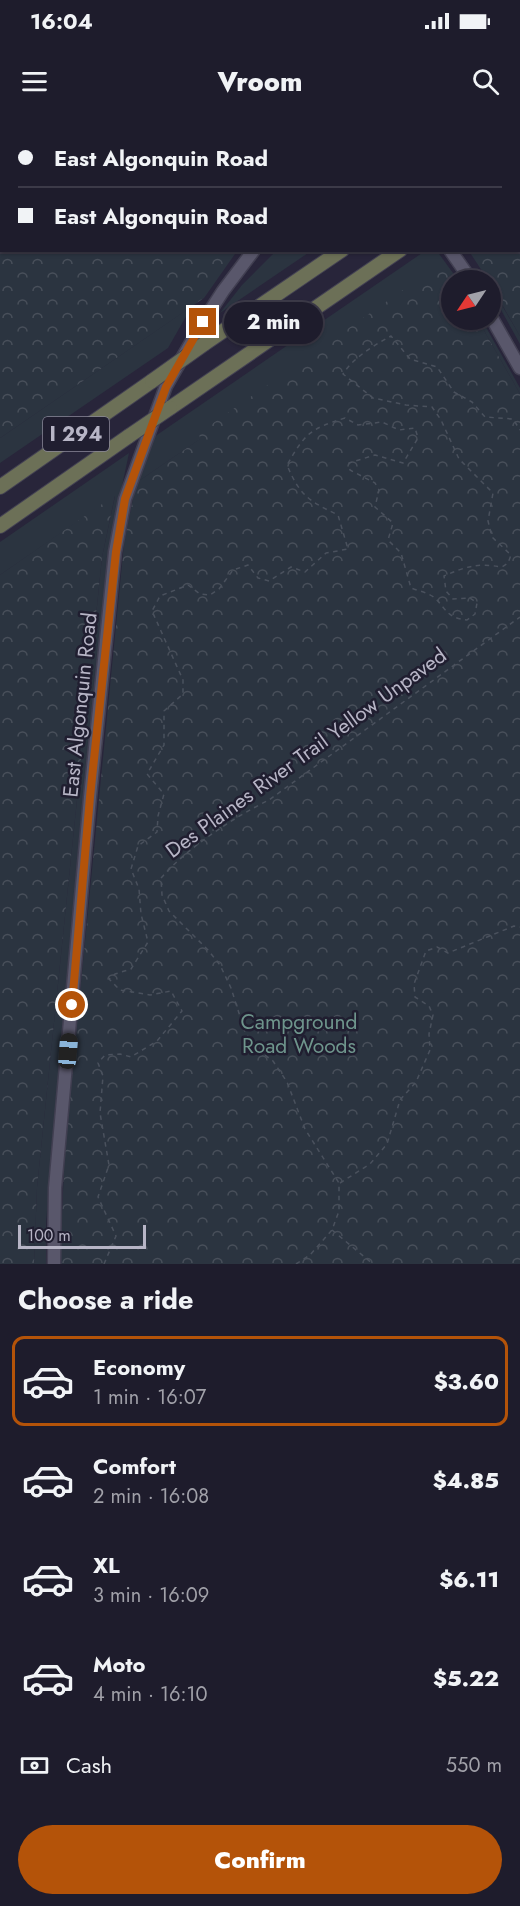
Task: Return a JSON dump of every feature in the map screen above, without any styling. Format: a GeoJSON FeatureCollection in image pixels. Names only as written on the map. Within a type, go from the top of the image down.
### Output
{"type":"FeatureCollection","features":[{"type":"Feature","properties":{"kind":"highway","name":"I 294"},"geometry":{"type":"LineString","coordinates":[[0,487],[339,252]]}},
{"type":"Feature","properties":{"kind":"highway","name":"I 294"},"geometry":{"type":"LineString","coordinates":[[0,526],[397,252]]}},
{"type":"Feature","properties":{"kind":"main road"},"geometry":{"type":"LineString","coordinates":[[451,252],[464,270]]}},
{"type":"Feature","properties":{"kind":"main road","name":"East Algonquin Road"},"geometry":{"type":"LineString","coordinates":[[54,1264],[55,1188],[90,797],[116,552],[125,499],[166,387],[203,322],[252,253]]}},
{"type":"Feature","properties":{"kind":"main road"},"geometry":{"type":"LineString","coordinates":[[498,330],[520,368]]}},
{"type":"Feature","properties":{"kind":"path"},"geometry":{"type":"LineString","coordinates":[[104,1264],[116,1236],[99,1197],[109,1165],[100,1113],[103,1076],[98,1062],[105,1055],[120,1054],[131,1057],[157,1041],[182,1011],[171,991],[150,996],[120,990],[109,979],[115,974],[131,969],[148,942],[141,914],[140,889],[130,869],[138,846],[157,832],[158,816],[164,794],[147,774],[164,745],[164,711],[183,694],[183,680],[152,611],[160,596],[188,585],[200,594],[210,595],[219,589],[233,570],[248,565],[258,578],[268,581],[291,567],[305,572],[326,554],[348,549],[338,515],[313,503],[297,487],[287,465],[303,438],[317,428],[345,418],[358,425],[382,422],[399,430],[415,428],[418,438],[403,463],[375,455],[349,463],[350,470],[375,483],[379,490],[375,507],[393,523],[388,540],[401,553],[411,588],[434,596],[446,612],[458,619],[467,620],[475,614],[477,603],[470,598],[453,599],[446,591],[444,576],[482,564],[502,567],[508,563],[512,555],[492,537],[488,521],[493,493],[459,459],[441,420],[432,407],[406,405],[373,398],[343,374],[349,364],[391,336],[410,359],[437,367],[454,392],[472,402],[485,417],[513,420],[520,430]]}},
{"type":"Feature","properties":{"kind":"path","name":"Des Plaines River Trail Yellow Unpaved"},"geometry":{"type":"LineString","coordinates":[[339,1184],[309,1137],[287,1082],[273,1061],[258,1050],[245,1032],[231,988],[220,965],[168,911],[162,895],[161,878],[175,862],[246,811],[269,800],[520,616]]}},
{"type":"Feature","properties":{"kind":"path"},"geometry":{"type":"LineString","coordinates":[[296,1264],[310,1254],[332,1230],[339,1211],[339,1184],[370,1164],[387,1144],[400,1100],[416,1082],[430,1050],[429,1034],[433,1015],[429,1006],[415,997],[414,984],[426,951],[437,947],[448,953],[514,926],[520,927]]}},
{"type":"Feature","properties":{"kind":"path"},"geometry":{"type":"LineString","coordinates":[[332,1230],[373,1264]]}},
{"type":"Feature","properties":{"kind":"green space"},"geometry":{"type":"Polygon","coordinates":[[[0,252],[236,252],[204,298],[0,438],[0,252]]]}},
{"type":"Feature","properties":{"kind":"green space"},"geometry":{"type":"Polygon","coordinates":[[[275,252],[310,252],[220,313],[242,285],[275,252]]]}},
{"type":"Feature","properties":{"kind":"green space"},"geometry":{"type":"Polygon","coordinates":[[[424,252],[438,252],[451,270],[441,270],[441,275],[136,483],[151,439],[424,252]]]}},
{"type":"Feature","properties":{"kind":"green space"},"geometry":{"type":"Polygon","coordinates":[[[470,252],[520,252],[520,336],[501,303],[501,270],[481,270],[470,252]]]}},
{"type":"Feature","properties":{"kind":"green space","name":"Campground Road Woods"},"geometry":{"type":"Polygon","coordinates":[[[440,264],[444,270],[441,270],[441,330],[484,330],[520,394],[520,1264],[60,1264],[65,1146],[124,544],[136,483],[200,439],[199,433],[440,264]]]}},
{"type":"Feature","properties":{"kind":"green space"},"geometry":{"type":"Polygon","coordinates":[[[501,304],[520,336],[520,344],[501,310],[501,304]]]}},
{"type":"Feature","properties":{"kind":"green space"},"geometry":{"type":"Polygon","coordinates":[[[192,306],[168,348],[0,463],[0,438],[192,306]]]}},
{"type":"Feature","properties":{"kind":"green space"},"geometry":{"type":"Polygon","coordinates":[[[484,330],[488,330],[520,388],[520,394],[484,330]]]}},
{"type":"Feature","properties":{"kind":"green space"},"geometry":{"type":"Polygon","coordinates":[[[129,453],[112,533],[56,1098],[46,1224],[46,1264],[34,1264],[37,1187],[102,557],[115,496],[0,575],[0,542],[129,453]]]}},
{"type":"Feature","properties":{"kind":"green space"},"geometry":{"type":"Polygon","coordinates":[[[115,495],[102,557],[37,1187],[34,1264],[0,1264],[0,575],[115,495]]]}},
{"type":"Feature","properties":{"kind":"route"},"geometry":{"type":"LineString","coordinates":[[72,1005],[90,797],[116,552],[125,499],[166,387],[203,322]]}}]}
